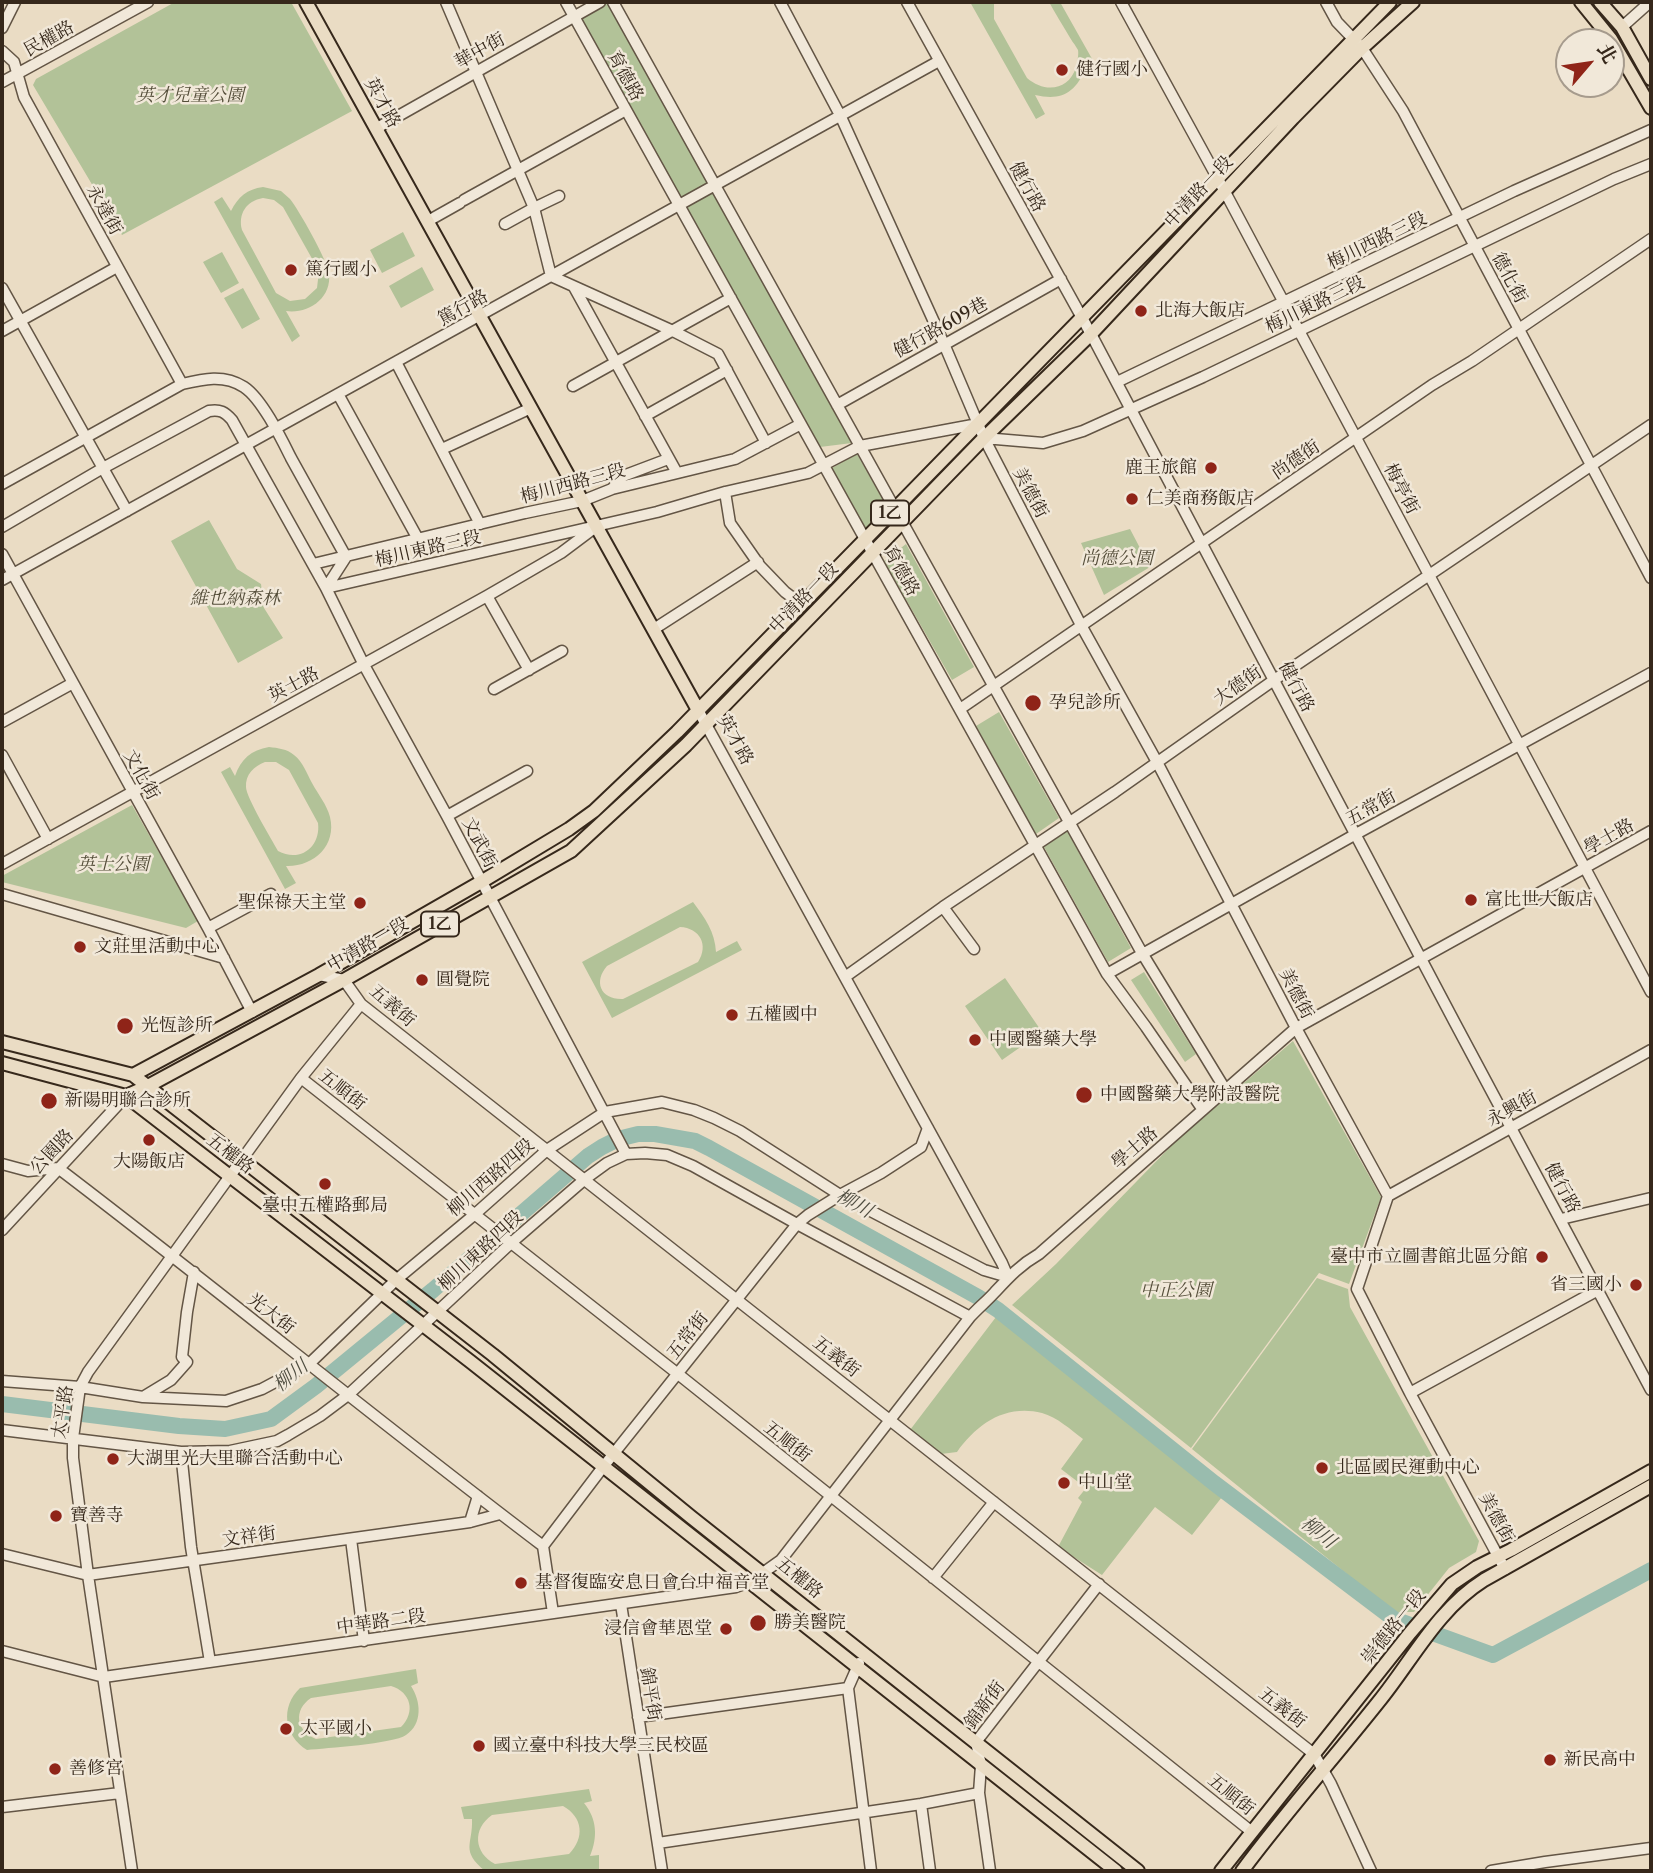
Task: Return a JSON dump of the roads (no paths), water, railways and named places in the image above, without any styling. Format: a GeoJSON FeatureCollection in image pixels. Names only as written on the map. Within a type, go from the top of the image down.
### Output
{"type":"FeatureCollection","features":[{"type":"Feature","properties":{"kind":"main road","name":"英才路"},"geometry":{"type":"LineString","coordinates":[[306,2],[698,710]]}},
{"type":"Feature","properties":{"kind":"main road","name":"中清路一段"},"geometry":{"type":"LineString","coordinates":[[126,1096],[344,980],[571,850],[686,745],[984,438],[1091,334],[1221,185],[1357,43],[1390,2]]}},
{"type":"Feature","properties":{"kind":"main road","name":"中清路一段"},"geometry":{"type":"LineString","coordinates":[[1357,43],[1413,2]]}},
{"type":"Feature","properties":{"kind":"main road"},"geometry":{"type":"LineString","coordinates":[[1581,2],[1611,39],[1651,108]]}},
{"type":"Feature","properties":{"kind":"main road"},"geometry":{"type":"LineString","coordinates":[[1600,2],[1622,27],[1651,79]]}},
{"type":"Feature","properties":{"kind":"main road","name":"中清路一段"},"geometry":{"type":"LineString","coordinates":[[133,1075],[319,975],[481,882],[594,811],[677,732],[1082,316],[1221,185]]}},
{"type":"Feature","properties":{"kind":"main road"},"geometry":{"type":"LineString","coordinates":[[2,1042],[133,1075],[126,1096]]}},
{"type":"Feature","properties":{"kind":"main road","name":"五權路"},"geometry":{"type":"LineString","coordinates":[[2,1063],[126,1096],[382,1293],[1116,1871]]}},
{"type":"Feature","properties":{"kind":"main road","name":"五權路"},"geometry":{"type":"LineString","coordinates":[[133,1075],[493,1355],[691,1517],[1138,1871]]}},
{"type":"Feature","properties":{"kind":"main road","name":"崇德路一段"},"geometry":{"type":"LineString","coordinates":[[1221,1871],[1410,1633],[1460,1577],[1651,1471]]}},
{"type":"Feature","properties":{"kind":"main road","name":"崇德路一段"},"geometry":{"type":"LineString","coordinates":[[1242,1871],[1381,1699],[1445,1613],[1469,1589],[1651,1486]]}},
{"type":"Feature","properties":{"kind":"street"},"geometry":{"type":"LineString","coordinates":[[2,28],[15,2]]}},
{"type":"Feature","properties":{"kind":"street","name":"民權路"},"geometry":{"type":"LineString","coordinates":[[2,82],[148,2]]}},
{"type":"Feature","properties":{"kind":"street"},"geometry":{"type":"LineString","coordinates":[[446,2],[534,208],[551,276],[718,354],[766,443]]}},
{"type":"Feature","properties":{"kind":"street","name":"育德路"},"geometry":{"type":"LineString","coordinates":[[566,2],[1107,974],[1203,1110]]}},
{"type":"Feature","properties":{"kind":"street","name":"華中街"},"geometry":{"type":"LineString","coordinates":[[377,128],[600,2]]}},
{"type":"Feature","properties":{"kind":"street","name":"育德路"},"geometry":{"type":"LineString","coordinates":[[613,2],[1142,953],[1225,1090]]}},
{"type":"Feature","properties":{"kind":"street"},"geometry":{"type":"LineString","coordinates":[[780,2],[841,117],[978,424]]}},
{"type":"Feature","properties":{"kind":"street","name":"健行路"},"geometry":{"type":"LineString","coordinates":[[907,2],[1082,316],[1651,1390]]}},
{"type":"Feature","properties":{"kind":"street","name":"梅亭街"},"geometry":{"type":"LineString","coordinates":[[1121,2],[1651,992]]}},
{"type":"Feature","properties":{"kind":"street","name":"德化街"},"geometry":{"type":"LineString","coordinates":[[1326,2],[1337,22],[1357,43],[1403,111],[1651,578]]}},
{"type":"Feature","properties":{"kind":"street"},"geometry":{"type":"LineString","coordinates":[[1622,27],[1650,2]]}},
{"type":"Feature","properties":{"kind":"street","name":"永達街"},"geometry":{"type":"LineString","coordinates":[[2,51],[15,62],[23,97],[182,384]]}},
{"type":"Feature","properties":{"kind":"street","name":"篤行路"},"geometry":{"type":"LineString","coordinates":[[2,580],[939,61]]}},
{"type":"Feature","properties":{"kind":"street"},"geometry":{"type":"LineString","coordinates":[[428,221],[626,110]]}},
{"type":"Feature","properties":{"kind":"street","name":"梅川西路三段"},"geometry":{"type":"LineString","coordinates":[[1117,383],[1514,191],[1651,130]]}},
{"type":"Feature","properties":{"kind":"street","name":"梅川東路三段"},"geometry":{"type":"LineString","coordinates":[[984,438],[1043,443],[1083,431],[1614,179],[1651,164]]}},
{"type":"Feature","properties":{"kind":"street"},"geometry":{"type":"LineString","coordinates":[[505,224],[559,196]]}},
{"type":"Feature","properties":{"kind":"street","name":"尚德街"},"geometry":{"type":"LineString","coordinates":[[960,709],[1651,239]]}},
{"type":"Feature","properties":{"kind":"street"},"geometry":{"type":"LineString","coordinates":[[2,331],[117,267]]}},
{"type":"Feature","properties":{"kind":"street","name":"健行路609巷"},"geometry":{"type":"LineString","coordinates":[[837,405],[1060,279]]}},
{"type":"Feature","properties":{"kind":"street"},"geometry":{"type":"LineString","coordinates":[[573,286],[677,473]]}},
{"type":"Feature","properties":{"kind":"street"},"geometry":{"type":"LineString","coordinates":[[2,288],[127,511]]}},
{"type":"Feature","properties":{"kind":"street"},"geometry":{"type":"LineString","coordinates":[[573,386],[731,298]]}},
{"type":"Feature","properties":{"kind":"street"},"geometry":{"type":"LineString","coordinates":[[396,362],[480,524]]}},
{"type":"Feature","properties":{"kind":"street"},"geometry":{"type":"LineString","coordinates":[[645,416],[727,370]]}},
{"type":"Feature","properties":{"kind":"street"},"geometry":{"type":"LineString","coordinates":[[2,484],[182,384],[211,377],[245,387],[256,398],[276,429],[346,557],[326,588],[232,420],[219,410],[209,411],[103,468],[2,527]]}},
{"type":"Feature","properties":{"kind":"street"},"geometry":{"type":"LineString","coordinates":[[338,394],[418,539]]}},
{"type":"Feature","properties":{"kind":"street"},"geometry":{"type":"LineString","coordinates":[[442,449],[531,408]]}},
{"type":"Feature","properties":{"kind":"street","name":"梅川西路三段"},"geometry":{"type":"LineString","coordinates":[[313,564],[582,501],[612,489],[735,459],[801,424]]}},
{"type":"Feature","properties":{"kind":"street","name":"梅川東路三段"},"geometry":{"type":"LineString","coordinates":[[326,588],[597,526],[808,473],[860,446],[978,424]]}},
{"type":"Feature","properties":{"kind":"street","name":"美德街"},"geometry":{"type":"LineString","coordinates":[[978,424],[1082,627],[1157,762],[1296,1028],[1388,1196],[1357,1289],[1505,1569]]}},
{"type":"Feature","properties":{"kind":"street","name":"大德街"},"geometry":{"type":"LineString","coordinates":[[845,977],[943,906],[1115,792],[1274,680],[1651,425]]}},
{"type":"Feature","properties":{"kind":"street"},"geometry":{"type":"LineString","coordinates":[[612,489],[623,476],[668,459]]}},
{"type":"Feature","properties":{"kind":"street"},"geometry":{"type":"LineString","coordinates":[[725,492],[730,523],[758,562],[785,592],[801,604]]}},
{"type":"Feature","properties":{"kind":"street","name":"英士路"},"geometry":{"type":"LineString","coordinates":[[2,864],[487,596],[561,553],[597,526]]}},
{"type":"Feature","properties":{"kind":"street","name":"文化街"},"geometry":{"type":"LineString","coordinates":[[2,554],[208,928],[251,1012]]}},
{"type":"Feature","properties":{"kind":"street"},"geometry":{"type":"LineString","coordinates":[[654,629],[758,562]]}},
{"type":"Feature","properties":{"kind":"street","name":"文武街"},"geometry":{"type":"LineString","coordinates":[[326,588],[363,666],[447,816],[626,1154]]}},
{"type":"Feature","properties":{"kind":"street"},"geometry":{"type":"LineString","coordinates":[[487,596],[529,670]]}},
{"type":"Feature","properties":{"kind":"street"},"geometry":{"type":"LineString","coordinates":[[494,689],[562,651]]}},
{"type":"Feature","properties":{"kind":"street","name":"五常街"},"geometry":{"type":"LineString","coordinates":[[1107,974],[1651,673]]}},
{"type":"Feature","properties":{"kind":"street"},"geometry":{"type":"LineString","coordinates":[[2,722],[73,683]]}},
{"type":"Feature","properties":{"kind":"street","name":"英才路"},"geometry":{"type":"LineString","coordinates":[[698,710],[1008,1277]]}},
{"type":"Feature","properties":{"kind":"street"},"geometry":{"type":"LineString","coordinates":[[2,755],[48,839]]}},
{"type":"Feature","properties":{"kind":"street"},"geometry":{"type":"LineString","coordinates":[[447,816],[527,771]]}},
{"type":"Feature","properties":{"kind":"street","name":"學士路"},"geometry":{"type":"LineString","coordinates":[[764,1573],[781,1560],[970,1317],[1008,1277],[1039,1254],[1296,1028],[1651,831]]}},
{"type":"Feature","properties":{"kind":"street"},"geometry":{"type":"LineString","coordinates":[[2,894],[224,958]]}},
{"type":"Feature","properties":{"kind":"street"},"geometry":{"type":"LineString","coordinates":[[208,928],[271,894]]}},
{"type":"Feature","properties":{"kind":"street"},"geometry":{"type":"LineString","coordinates":[[943,906],[974,949]]}},
{"type":"Feature","properties":{"kind":"street"},"geometry":{"type":"LineString","coordinates":[[319,975],[344,980]]}},
{"type":"Feature","properties":{"kind":"street","name":"五義街"},"geometry":{"type":"LineString","coordinates":[[344,980],[361,1004],[1314,1754]]}},
{"type":"Feature","properties":{"kind":"street","name":"太平路"},"geometry":{"type":"LineString","coordinates":[[132,1871],[73,1458],[80,1387],[88,1372],[240,1160],[361,1004]]}},
{"type":"Feature","properties":{"kind":"street","name":"永興街"},"geometry":{"type":"LineString","coordinates":[[1388,1196],[1651,1050]]}},
{"type":"Feature","properties":{"kind":"street","name":"五順街"},"geometry":{"type":"LineString","coordinates":[[301,1078],[678,1374],[1252,1832]]}},
{"type":"Feature","properties":{"kind":"street","name":"公園路"},"geometry":{"type":"LineString","coordinates":[[2,1230],[126,1096]]}},
{"type":"Feature","properties":{"kind":"street","name":"柳川西路四段"},"geometry":{"type":"LineString","coordinates":[[2,1381],[80,1387],[142,1397],[226,1401],[262,1389],[312,1366],[396,1280],[478,1217],[548,1151],[605,1112],[662,1102],[694,1110],[740,1131],[836,1197],[984,1270],[1008,1277]]}},
{"type":"Feature","properties":{"kind":"street","name":"五常街"},"geometry":{"type":"LineString","coordinates":[[542,1546],[797,1224],[836,1197],[881,1173],[921,1147],[928,1128]]}},
{"type":"Feature","properties":{"kind":"street"},"geometry":{"type":"LineString","coordinates":[[626,1154],[667,1155],[693,1166],[970,1317]]}},
{"type":"Feature","properties":{"kind":"street","name":"柳川東路四段"},"geometry":{"type":"LineString","coordinates":[[2,1430],[181,1452],[230,1451],[277,1441],[320,1416],[348,1395],[438,1313],[508,1240],[581,1176],[626,1154]]}},
{"type":"Feature","properties":{"kind":"street"},"geometry":{"type":"LineString","coordinates":[[2,1164],[28,1171],[58,1168]]}},
{"type":"Feature","properties":{"kind":"street","name":"光大街"},"geometry":{"type":"LineString","coordinates":[[58,1168],[542,1546]]}},
{"type":"Feature","properties":{"kind":"street"},"geometry":{"type":"LineString","coordinates":[[1561,1219],[1651,1198]]}},
{"type":"Feature","properties":{"kind":"street"},"geometry":{"type":"LineString","coordinates":[[142,1397],[170,1380],[187,1362],[182,1357],[194,1272]]}},
{"type":"Feature","properties":{"kind":"street"},"geometry":{"type":"LineString","coordinates":[[1410,1393],[1598,1290]]}},
{"type":"Feature","properties":{"kind":"street"},"geometry":{"type":"LineString","coordinates":[[181,1452],[193,1561],[209,1662]]}},
{"type":"Feature","properties":{"kind":"street"},"geometry":{"type":"LineString","coordinates":[[470,1522],[478,1496]]}},
{"type":"Feature","properties":{"kind":"street"},"geometry":{"type":"LineString","coordinates":[[933,1578],[994,1502]]}},
{"type":"Feature","properties":{"kind":"street","name":"文祥街"},"geometry":{"type":"LineString","coordinates":[[2,1553],[88,1575],[470,1522],[500,1514]]}},
{"type":"Feature","properties":{"kind":"street"},"geometry":{"type":"LineString","coordinates":[[351,1539],[364,1641]]}},
{"type":"Feature","properties":{"kind":"street"},"geometry":{"type":"LineString","coordinates":[[542,1546],[553,1613]]}},
{"type":"Feature","properties":{"kind":"street","name":"中華路二段"},"geometry":{"type":"LineString","coordinates":[[2,1651],[104,1677],[736,1587],[764,1573]]}},
{"type":"Feature","properties":{"kind":"street","name":"錦新街"},"geometry":{"type":"LineString","coordinates":[[990,1871],[979,1793],[981,1765],[976,1742],[1099,1584]]}},
{"type":"Feature","properties":{"kind":"street","name":"錦平街"},"geometry":{"type":"LineString","coordinates":[[621,1604],[662,1871]]}},
{"type":"Feature","properties":{"kind":"street"},"geometry":{"type":"LineString","coordinates":[[864,1653],[848,1688],[872,1871]]}},
{"type":"Feature","properties":{"kind":"street"},"geometry":{"type":"LineString","coordinates":[[638,1717],[848,1688]]}},
{"type":"Feature","properties":{"kind":"street"},"geometry":{"type":"LineString","coordinates":[[1314,1754],[1371,1871]]}},
{"type":"Feature","properties":{"kind":"street"},"geometry":{"type":"LineString","coordinates":[[2,1807],[120,1793]]}},
{"type":"Feature","properties":{"kind":"street"},"geometry":{"type":"LineString","coordinates":[[658,1843],[979,1793]]}},
{"type":"Feature","properties":{"kind":"street"},"geometry":{"type":"LineString","coordinates":[[921,1804],[930,1871]]}},
{"type":"Feature","properties":{"kind":"street"},"geometry":{"type":"LineString","coordinates":[[1491,1871],[1546,1866],[1651,1848]]}},
{"type":"Feature","properties":{"kind":"waterway","name":"柳川"},"geometry":{"type":"LineString","coordinates":[[2,1404],[179,1426],[225,1429],[271,1419],[316,1386],[433,1290],[588,1156],[618,1139],[638,1134],[655,1134],[695,1141],[709,1148],[998,1310],[1214,1483],[1394,1619],[1493,1655],[1651,1570]]}},
{"type":"Feature","properties":{"kind":"place","name":"健行國小"},"geometry":{"type":"Point","coordinates":[1062,70]}},
{"type":"Feature","properties":{"kind":"place","name":"篤行國小"},"geometry":{"type":"Point","coordinates":[291,270]}},
{"type":"Feature","properties":{"kind":"place","name":"北海大飯店"},"geometry":{"type":"Point","coordinates":[1141,311]}},
{"type":"Feature","properties":{"kind":"place","name":"鹿王旅館"},"geometry":{"type":"Point","coordinates":[1211,468]}},
{"type":"Feature","properties":{"kind":"place","name":"仁美商務飯店"},"geometry":{"type":"Point","coordinates":[1132,499]}},
{"type":"Feature","properties":{"kind":"place","name":"孕兒診所"},"geometry":{"type":"Point","coordinates":[1033,703]}},
{"type":"Feature","properties":{"kind":"place","name":"富比世大飯店"},"geometry":{"type":"Point","coordinates":[1471,900]}},
{"type":"Feature","properties":{"kind":"place","name":"聖保祿天主堂"},"geometry":{"type":"Point","coordinates":[360,903]}},
{"type":"Feature","properties":{"kind":"place","name":"文莊里活動中心"},"geometry":{"type":"Point","coordinates":[80,947]}},
{"type":"Feature","properties":{"kind":"place","name":"圓覺院"},"geometry":{"type":"Point","coordinates":[422,980]}},
{"type":"Feature","properties":{"kind":"place","name":"五權國中"},"geometry":{"type":"Point","coordinates":[732,1015]}},
{"type":"Feature","properties":{"kind":"place","name":"光恆診所"},"geometry":{"type":"Point","coordinates":[125,1026]}},
{"type":"Feature","properties":{"kind":"place","name":"中國醫藥大學"},"geometry":{"type":"Point","coordinates":[975,1040]}},
{"type":"Feature","properties":{"kind":"place","name":"中國醫藥大學附設醫院"},"geometry":{"type":"Point","coordinates":[1084,1095]}},
{"type":"Feature","properties":{"kind":"place","name":"新陽明聯合診所"},"geometry":{"type":"Point","coordinates":[49,1101]}},
{"type":"Feature","properties":{"kind":"place","name":"大陽飯店"},"geometry":{"type":"Point","coordinates":[149,1140]}},
{"type":"Feature","properties":{"kind":"place","name":"臺中五權路郵局"},"geometry":{"type":"Point","coordinates":[325,1184]}},
{"type":"Feature","properties":{"kind":"place","name":"臺中市立圖書館北區分館"},"geometry":{"type":"Point","coordinates":[1542,1257]}},
{"type":"Feature","properties":{"kind":"place","name":"省三國小"},"geometry":{"type":"Point","coordinates":[1636,1285]}},
{"type":"Feature","properties":{"kind":"place","name":"大湖里光大里聯合活動中心"},"geometry":{"type":"Point","coordinates":[113,1459]}},
{"type":"Feature","properties":{"kind":"place","name":"北區國民運動中心"},"geometry":{"type":"Point","coordinates":[1322,1468]}},
{"type":"Feature","properties":{"kind":"place","name":"中山堂"},"geometry":{"type":"Point","coordinates":[1064,1483]}},
{"type":"Feature","properties":{"kind":"place","name":"寶善寺"},"geometry":{"type":"Point","coordinates":[56,1516]}},
{"type":"Feature","properties":{"kind":"place","name":"基督復臨安息日會台中福音堂"},"geometry":{"type":"Point","coordinates":[521,1583]}},
{"type":"Feature","properties":{"kind":"place","name":"勝美醫院"},"geometry":{"type":"Point","coordinates":[758,1623]}},
{"type":"Feature","properties":{"kind":"place","name":"浸信會華恩堂"},"geometry":{"type":"Point","coordinates":[726,1629]}},
{"type":"Feature","properties":{"kind":"place","name":"太平國小"},"geometry":{"type":"Point","coordinates":[286,1729]}},
{"type":"Feature","properties":{"kind":"place","name":"國立臺中科技大學三民校區"},"geometry":{"type":"Point","coordinates":[479,1746]}},
{"type":"Feature","properties":{"kind":"place","name":"新民高中"},"geometry":{"type":"Point","coordinates":[1550,1760]}},
{"type":"Feature","properties":{"kind":"place","name":"善修宮"},"geometry":{"type":"Point","coordinates":[55,1769]}},
{"type":"Feature","properties":{"kind":"park label","name":"英才兒童公園"},"geometry":{"type":"Point","coordinates":[190,96]}},
{"type":"Feature","properties":{"kind":"park label","name":"尚德公園"},"geometry":{"type":"Point","coordinates":[1117,559]}},
{"type":"Feature","properties":{"kind":"park label","name":"維也納森林"},"geometry":{"type":"Point","coordinates":[235,599]}},
{"type":"Feature","properties":{"kind":"park label","name":"英士公園"},"geometry":{"type":"Point","coordinates":[113,865]}},
{"type":"Feature","properties":{"kind":"park label","name":"中正公園"},"geometry":{"type":"Point","coordinates":[1176,1291]}}]}
